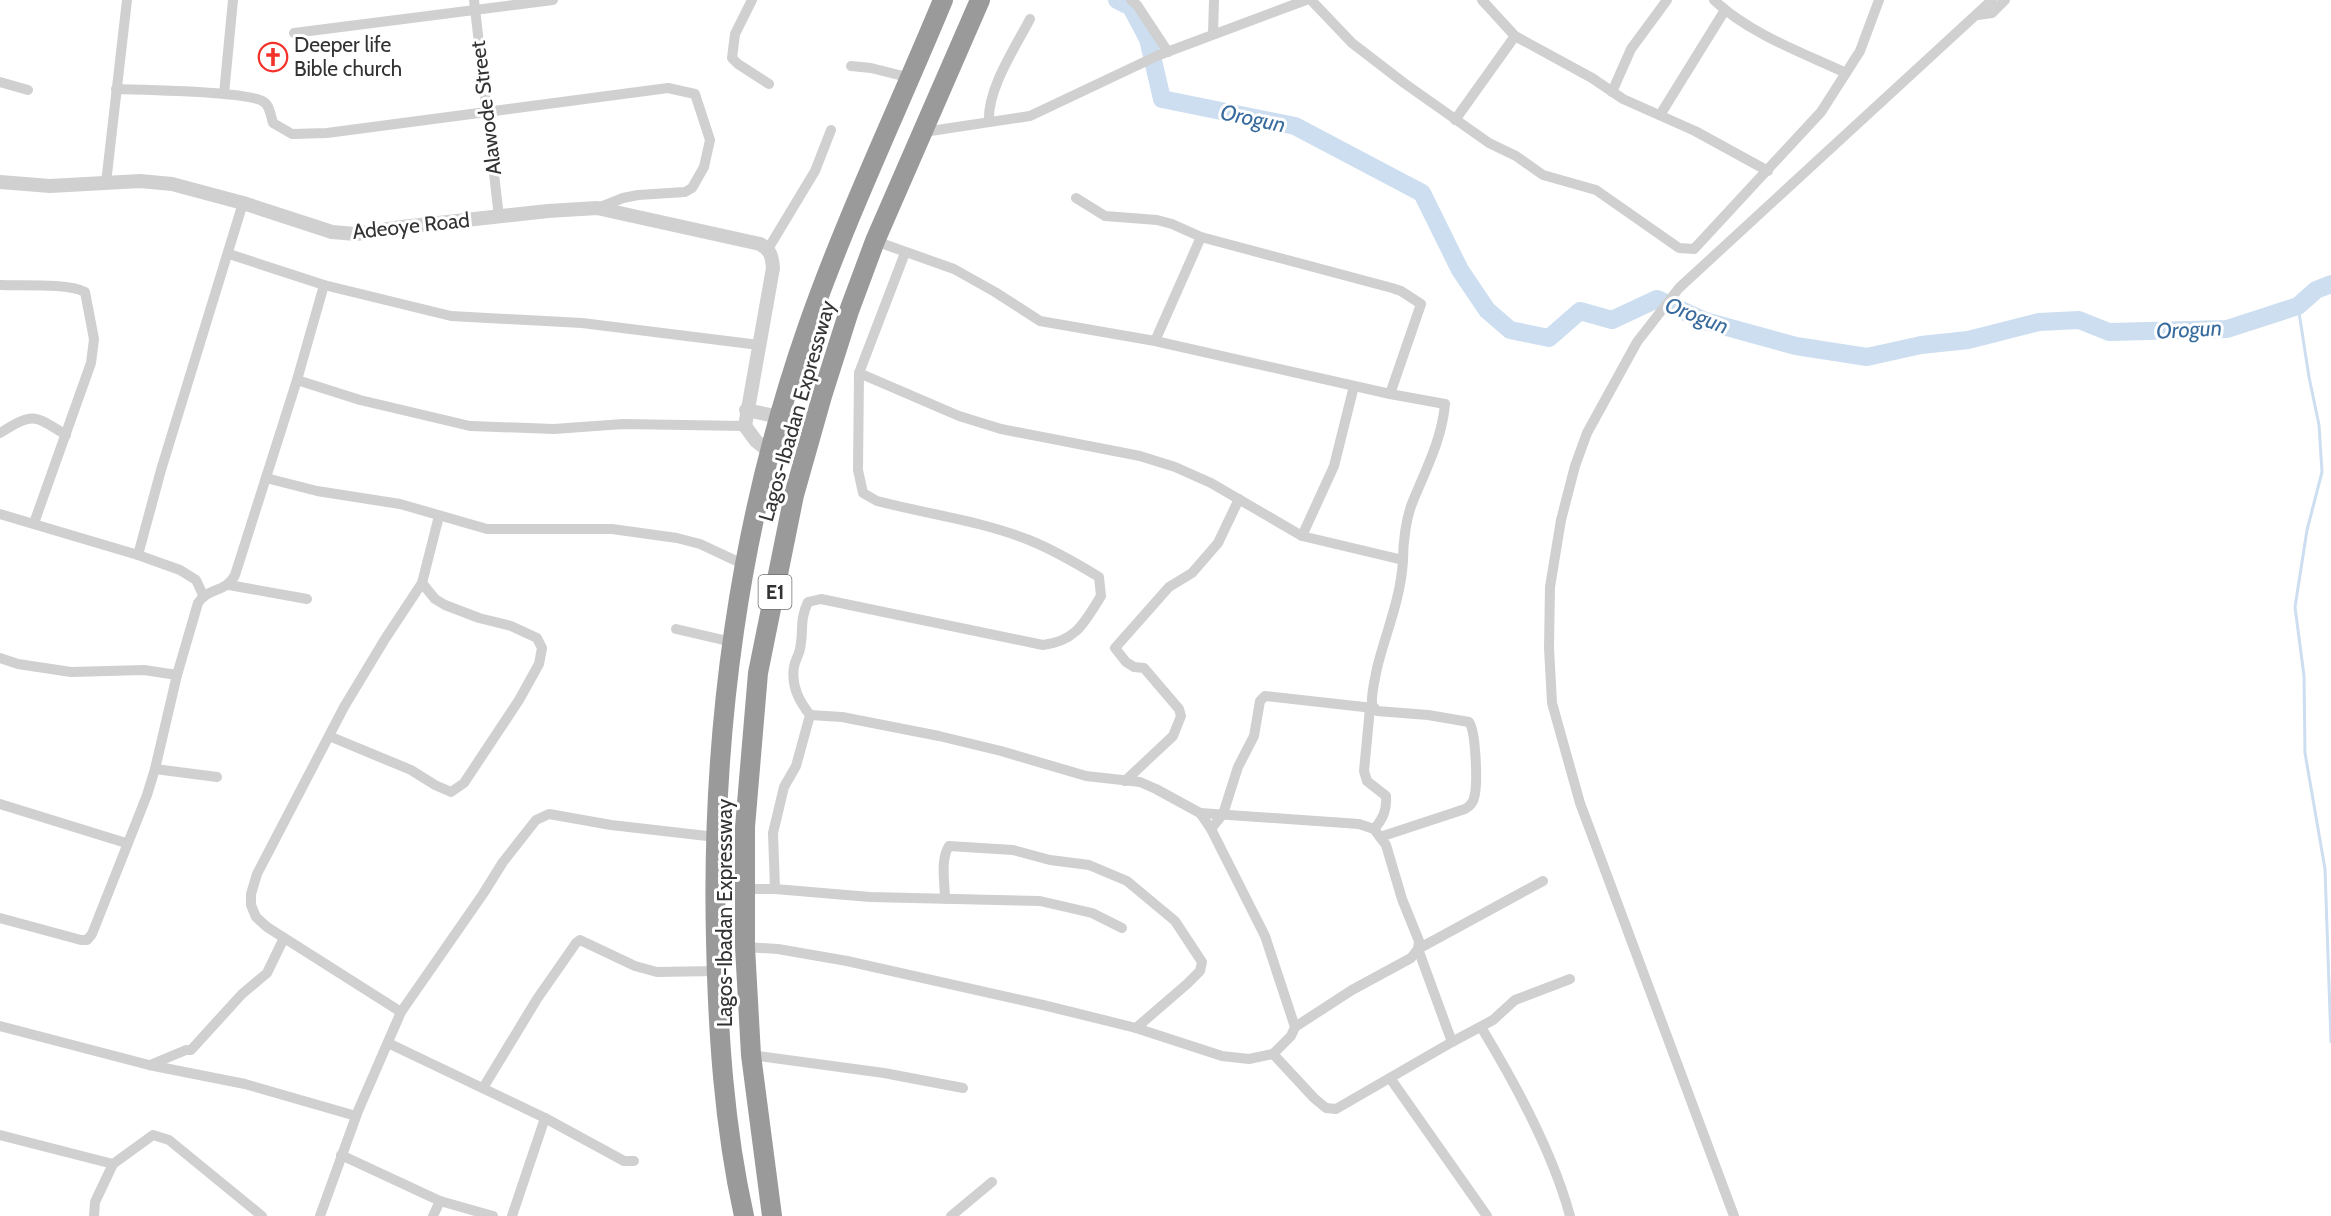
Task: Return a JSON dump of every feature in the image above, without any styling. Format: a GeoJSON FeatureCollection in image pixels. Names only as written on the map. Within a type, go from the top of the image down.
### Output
{"type":"FeatureCollection","features":[{"type":"Feature","properties":{"kind":"highway","name":"Lagos-Ibadan Expressway"},"geometry":{"type":"LineString","coordinates":[[744,1216],[723,1086],[716,971],[714,870],[720,748],[732,642],[745,565],[770,452],[816,306],[854,208],[943,0]]}},
{"type":"Feature","properties":{"kind":"highway","name":"Lagos-Ibadan Expressway"},"geometry":{"type":"LineString","coordinates":[[772,1216],[751,1055],[745,947],[745,827],[758,673],[794,495],[849,311],[875,241],[980,0]]}},
{"type":"Feature","properties":{"kind":"street"},"geometry":{"type":"LineString","coordinates":[[106,183],[127,0]]}},
{"type":"Feature","properties":{"kind":"street"},"geometry":{"type":"LineString","coordinates":[[224,94],[233,0]]}},
{"type":"Feature","properties":{"kind":"street"},"geometry":{"type":"LineString","coordinates":[[294,33],[474,6],[553,0]]}},
{"type":"Feature","properties":{"kind":"street"},"geometry":{"type":"LineString","coordinates":[[752,0],[735,34],[732,58],[770,84]]}},
{"type":"Feature","properties":{"kind":"street"},"geometry":{"type":"LineString","coordinates":[[1131,0],[1137,5],[1164,54]]}},
{"type":"Feature","properties":{"kind":"street"},"geometry":{"type":"LineString","coordinates":[[1213,34],[1214,0]]}},
{"type":"Feature","properties":{"kind":"street"},"geometry":{"type":"LineString","coordinates":[[924,132],[1030,116],[1164,54],[1306,0]]}},
{"type":"Feature","properties":{"kind":"street"},"geometry":{"type":"LineString","coordinates":[[1311,0],[1352,43],[1455,120],[1543,175],[1596,190],[1671,243],[1686,250],[1694,249],[1821,112],[1860,51],[1879,0]]}},
{"type":"Feature","properties":{"kind":"street"},"geometry":{"type":"LineString","coordinates":[[1482,0],[1515,36],[1593,78],[1623,99],[1695,131],[1768,171]]}},
{"type":"Feature","properties":{"kind":"street"},"geometry":{"type":"LineString","coordinates":[[1612,92],[1631,49],[1667,0]]}},
{"type":"Feature","properties":{"kind":"street"},"geometry":{"type":"LineString","coordinates":[[1714,0],[1752,28],[1846,73]]}},
{"type":"Feature","properties":{"kind":"street"},"geometry":{"type":"LineString","coordinates":[[1734,1216],[1580,802],[1552,703],[1549,648],[1550,587],[1561,520],[1587,433],[1637,342],[1679,288],[1992,0]]}},
{"type":"Feature","properties":{"kind":"street"},"geometry":{"type":"LineString","coordinates":[[1978,15],[1992,12],[2005,0]]}},
{"type":"Feature","properties":{"kind":"street","name":"Alawode Street"},"geometry":{"type":"LineString","coordinates":[[474,6],[499,217]]}},
{"type":"Feature","properties":{"kind":"street"},"geometry":{"type":"LineString","coordinates":[[1660,115],[1725,10]]}},
{"type":"Feature","properties":{"kind":"street"},"geometry":{"type":"LineString","coordinates":[[989,122],[988,111],[993,91],[1030,19]]}},
{"type":"Feature","properties":{"kind":"street"},"geometry":{"type":"LineString","coordinates":[[1455,120],[1515,36]]}},
{"type":"Feature","properties":{"kind":"street"},"geometry":{"type":"LineString","coordinates":[[851,66],[871,68],[911,78]]}},
{"type":"Feature","properties":{"kind":"street"},"geometry":{"type":"LineString","coordinates":[[0,82],[28,90]]}},
{"type":"Feature","properties":{"kind":"street"},"geometry":{"type":"LineString","coordinates":[[116,89],[224,94],[264,102],[273,123],[292,134],[327,133],[668,88],[695,94],[710,140],[704,167],[692,188],[685,192],[623,198],[597,208]]}},
{"type":"Feature","properties":{"kind":"street"},"geometry":{"type":"LineString","coordinates":[[770,452],[756,441],[745,426],[746,410],[773,268],[772,256],[768,249],[815,171],[831,130]]}},
{"type":"Feature","properties":{"kind":"street","name":"Adeoye Road"},"geometry":{"type":"LineString","coordinates":[[0,182],[50,186],[140,181],[172,184],[243,203],[332,232],[356,234],[402,227],[597,208],[753,242],[768,249]]}},
{"type":"Feature","properties":{"kind":"street"},"geometry":{"type":"LineString","coordinates":[[1076,198],[1105,216],[1157,220],[1201,237],[1401,291],[1421,304],[1390,394]]}},
{"type":"Feature","properties":{"kind":"street"},"geometry":{"type":"LineString","coordinates":[[138,555],[161,470],[243,203]]}},
{"type":"Feature","properties":{"kind":"street"},"geometry":{"type":"LineString","coordinates":[[1155,341],[1201,237]]}},
{"type":"Feature","properties":{"kind":"street"},"geometry":{"type":"LineString","coordinates":[[875,241],[954,269],[1040,321],[1155,341],[1390,394],[1445,404],[1438,442],[1422,484],[1412,502],[1403,546],[1401,586],[1384,640],[1371,699],[1372,708],[1364,771],[1367,781],[1386,796],[1387,806],[1377,833]]}},
{"type":"Feature","properties":{"kind":"street"},"geometry":{"type":"LineString","coordinates":[[905,253],[859,373],[858,470],[863,493],[878,501],[982,526],[1028,540],[1064,556],[1098,577],[1101,596],[1076,633],[1061,643],[1043,645],[821,599],[808,602],[802,615],[800,650],[794,668],[793,682],[799,701],[810,715],[842,717],[939,736],[1001,751],[1086,776],[1140,782],[1200,813],[1348,823],[1377,833],[1386,845],[1402,899],[1419,941],[1418,950],[1452,1042]]}},
{"type":"Feature","properties":{"kind":"street"},"geometry":{"type":"LineString","coordinates":[[229,254],[324,285],[451,316],[582,323],[759,345]]}},
{"type":"Feature","properties":{"kind":"street"},"geometry":{"type":"LineString","coordinates":[[0,285],[66,287],[78,288],[85,292],[94,339],[91,363],[34,523]]}},
{"type":"Feature","properties":{"kind":"street"},"geometry":{"type":"LineString","coordinates":[[229,585],[235,575],[266,478],[324,285]]}},
{"type":"Feature","properties":{"kind":"street"},"geometry":{"type":"LineString","coordinates":[[859,373],[959,416],[991,426],[1140,456],[1175,467],[1211,483],[1302,536],[1403,560]]}},
{"type":"Feature","properties":{"kind":"street"},"geometry":{"type":"LineString","coordinates":[[297,380],[360,400],[470,426],[554,429],[623,424],[745,426]]}},
{"type":"Feature","properties":{"kind":"street"},"geometry":{"type":"LineString","coordinates":[[1302,536],[1334,466],[1354,386]]}},
{"type":"Feature","properties":{"kind":"street"},"geometry":{"type":"LineString","coordinates":[[746,410],[780,417]]}},
{"type":"Feature","properties":{"kind":"street"},"geometry":{"type":"LineString","coordinates":[[0,433],[22,419],[32,417],[42,420],[66,435]]}},
{"type":"Feature","properties":{"kind":"street"},"geometry":{"type":"LineString","coordinates":[[266,478],[317,491],[400,504],[487,529],[612,529],[656,534],[700,544],[745,565]]}},
{"type":"Feature","properties":{"kind":"street"},"geometry":{"type":"LineString","coordinates":[[1125,781],[1173,736],[1181,716],[1179,709],[1144,668],[1134,667],[1126,662],[1115,648],[1169,587],[1192,573],[1218,543],[1239,499]]}},
{"type":"Feature","properties":{"kind":"street"},"geometry":{"type":"LineString","coordinates":[[0,514],[138,555],[190,576],[200,586],[203,595],[191,623],[155,769],[139,817],[126,843],[92,934],[87,939],[81,940],[0,918]]}},
{"type":"Feature","properties":{"kind":"street"},"geometry":{"type":"LineString","coordinates":[[401,1012],[284,938],[256,917],[251,905],[251,894],[257,874],[329,736],[385,639],[422,583],[439,516]]}},
{"type":"Feature","properties":{"kind":"street"},"geometry":{"type":"LineString","coordinates":[[329,736],[411,770],[451,792],[464,783],[519,700],[539,664],[542,648],[537,638],[512,626],[479,618],[445,605],[435,599],[422,583]]}},
{"type":"Feature","properties":{"kind":"street"},"geometry":{"type":"LineString","coordinates":[[203,595],[229,585],[307,599]]}},
{"type":"Feature","properties":{"kind":"street"},"geometry":{"type":"LineString","coordinates":[[676,629],[732,642]]}},
{"type":"Feature","properties":{"kind":"street"},"geometry":{"type":"LineString","coordinates":[[0,658],[18,664],[71,672],[144,670],[177,675]]}},
{"type":"Feature","properties":{"kind":"street"},"geometry":{"type":"LineString","coordinates":[[1211,829],[1223,814],[1238,767],[1254,736],[1260,701],[1265,696],[1382,711],[1428,714],[1464,720],[1472,725],[1476,788],[1474,799],[1469,806],[1377,833]]}},
{"type":"Feature","properties":{"kind":"street"},"geometry":{"type":"LineString","coordinates":[[775,889],[773,833],[784,787],[796,766],[810,715]]}},
{"type":"Feature","properties":{"kind":"street"},"geometry":{"type":"LineString","coordinates":[[155,769],[217,777]]}},
{"type":"Feature","properties":{"kind":"street"},"geometry":{"type":"LineString","coordinates":[[0,804],[126,843]]}},
{"type":"Feature","properties":{"kind":"street"},"geometry":{"type":"LineString","coordinates":[[1200,813],[1211,829],[1265,936],[1295,1027]]}},
{"type":"Feature","properties":{"kind":"street"},"geometry":{"type":"LineString","coordinates":[[320,1216],[356,1116],[401,1012],[514,847],[536,820],[543,815],[716,837]]}},
{"type":"Feature","properties":{"kind":"street"},"geometry":{"type":"LineString","coordinates":[[945,899],[945,852],[950,846],[1012,850],[1050,860],[1089,865],[1127,881],[1175,921],[1202,962],[1200,971],[1136,1028]]}},
{"type":"Feature","properties":{"kind":"street"},"geometry":{"type":"LineString","coordinates":[[745,947],[778,949],[846,961],[1136,1028],[1222,1056],[1249,1059],[1273,1054],[1291,1036],[1295,1027],[1352,990],[1412,958],[1418,950],[1543,881]]}},
{"type":"Feature","properties":{"kind":"street"},"geometry":{"type":"LineString","coordinates":[[744,890],[775,889],[870,897],[1040,901],[1092,913],[1122,928]]}},
{"type":"Feature","properties":{"kind":"street"},"geometry":{"type":"LineString","coordinates":[[149,1065],[191,1050],[242,994],[267,973],[284,938]]}},
{"type":"Feature","properties":{"kind":"street"},"geometry":{"type":"LineString","coordinates":[[483,1088],[537,999],[580,940],[635,966],[657,972],[716,971]]}},
{"type":"Feature","properties":{"kind":"street"},"geometry":{"type":"LineString","coordinates":[[1273,1054],[1314,1098],[1326,1108],[1336,1109],[1493,1020],[1515,1000],[1569,979]]}},
{"type":"Feature","properties":{"kind":"street"},"geometry":{"type":"LineString","coordinates":[[0,1026],[149,1065],[245,1084],[356,1116]]}},
{"type":"Feature","properties":{"kind":"street"},"geometry":{"type":"LineString","coordinates":[[1481,1027],[1506,1069],[1543,1146],[1570,1216]]}},
{"type":"Feature","properties":{"kind":"street"},"geometry":{"type":"LineString","coordinates":[[388,1043],[544,1118],[624,1161],[634,1161]]}},
{"type":"Feature","properties":{"kind":"street"},"geometry":{"type":"LineString","coordinates":[[751,1055],[884,1072],[963,1088]]}},
{"type":"Feature","properties":{"kind":"street"},"geometry":{"type":"LineString","coordinates":[[1390,1078],[1487,1216]]}},
{"type":"Feature","properties":{"kind":"street"},"geometry":{"type":"LineString","coordinates":[[512,1216],[544,1118]]}},
{"type":"Feature","properties":{"kind":"street"},"geometry":{"type":"LineString","coordinates":[[0,1135],[113,1164]]}},
{"type":"Feature","properties":{"kind":"street"},"geometry":{"type":"LineString","coordinates":[[94,1216],[95,1202],[113,1164],[153,1135],[169,1140],[262,1216]]}},
{"type":"Feature","properties":{"kind":"street"},"geometry":{"type":"LineString","coordinates":[[341,1155],[440,1201],[493,1216]]}},
{"type":"Feature","properties":{"kind":"street"},"geometry":{"type":"LineString","coordinates":[[951,1216],[992,1182]]}},
{"type":"Feature","properties":{"kind":"street"},"geometry":{"type":"LineString","coordinates":[[433,1216],[440,1201]]}},
{"type":"Feature","properties":{"kind":"waterway","name":"Orogun"},"geometry":{"type":"LineString","coordinates":[[1117,0],[1131,7],[1148,39],[1162,99],[1295,126],[1422,193],[1460,270],[1487,310],[1510,330],[1549,338],[1580,311],[1612,320],[1657,299],[1705,321],[1796,346],[1867,357],[1921,345],[1968,340],[2039,322],[2079,320],[2109,332],[2227,329],[2298,306],[2316,290],[2331,284]]}},
{"type":"Feature","properties":{"kind":"waterway"},"geometry":{"type":"LineString","coordinates":[[2298,306],[2319,425],[2322,472],[2307,530],[2295,607],[2304,676],[2305,753],[2325,869],[2331,1042]]}},
{"type":"Feature","properties":{"kind":"place","name":"Deeper life Bible church"},"geometry":{"type":"Point","coordinates":[273,57]}}]}
